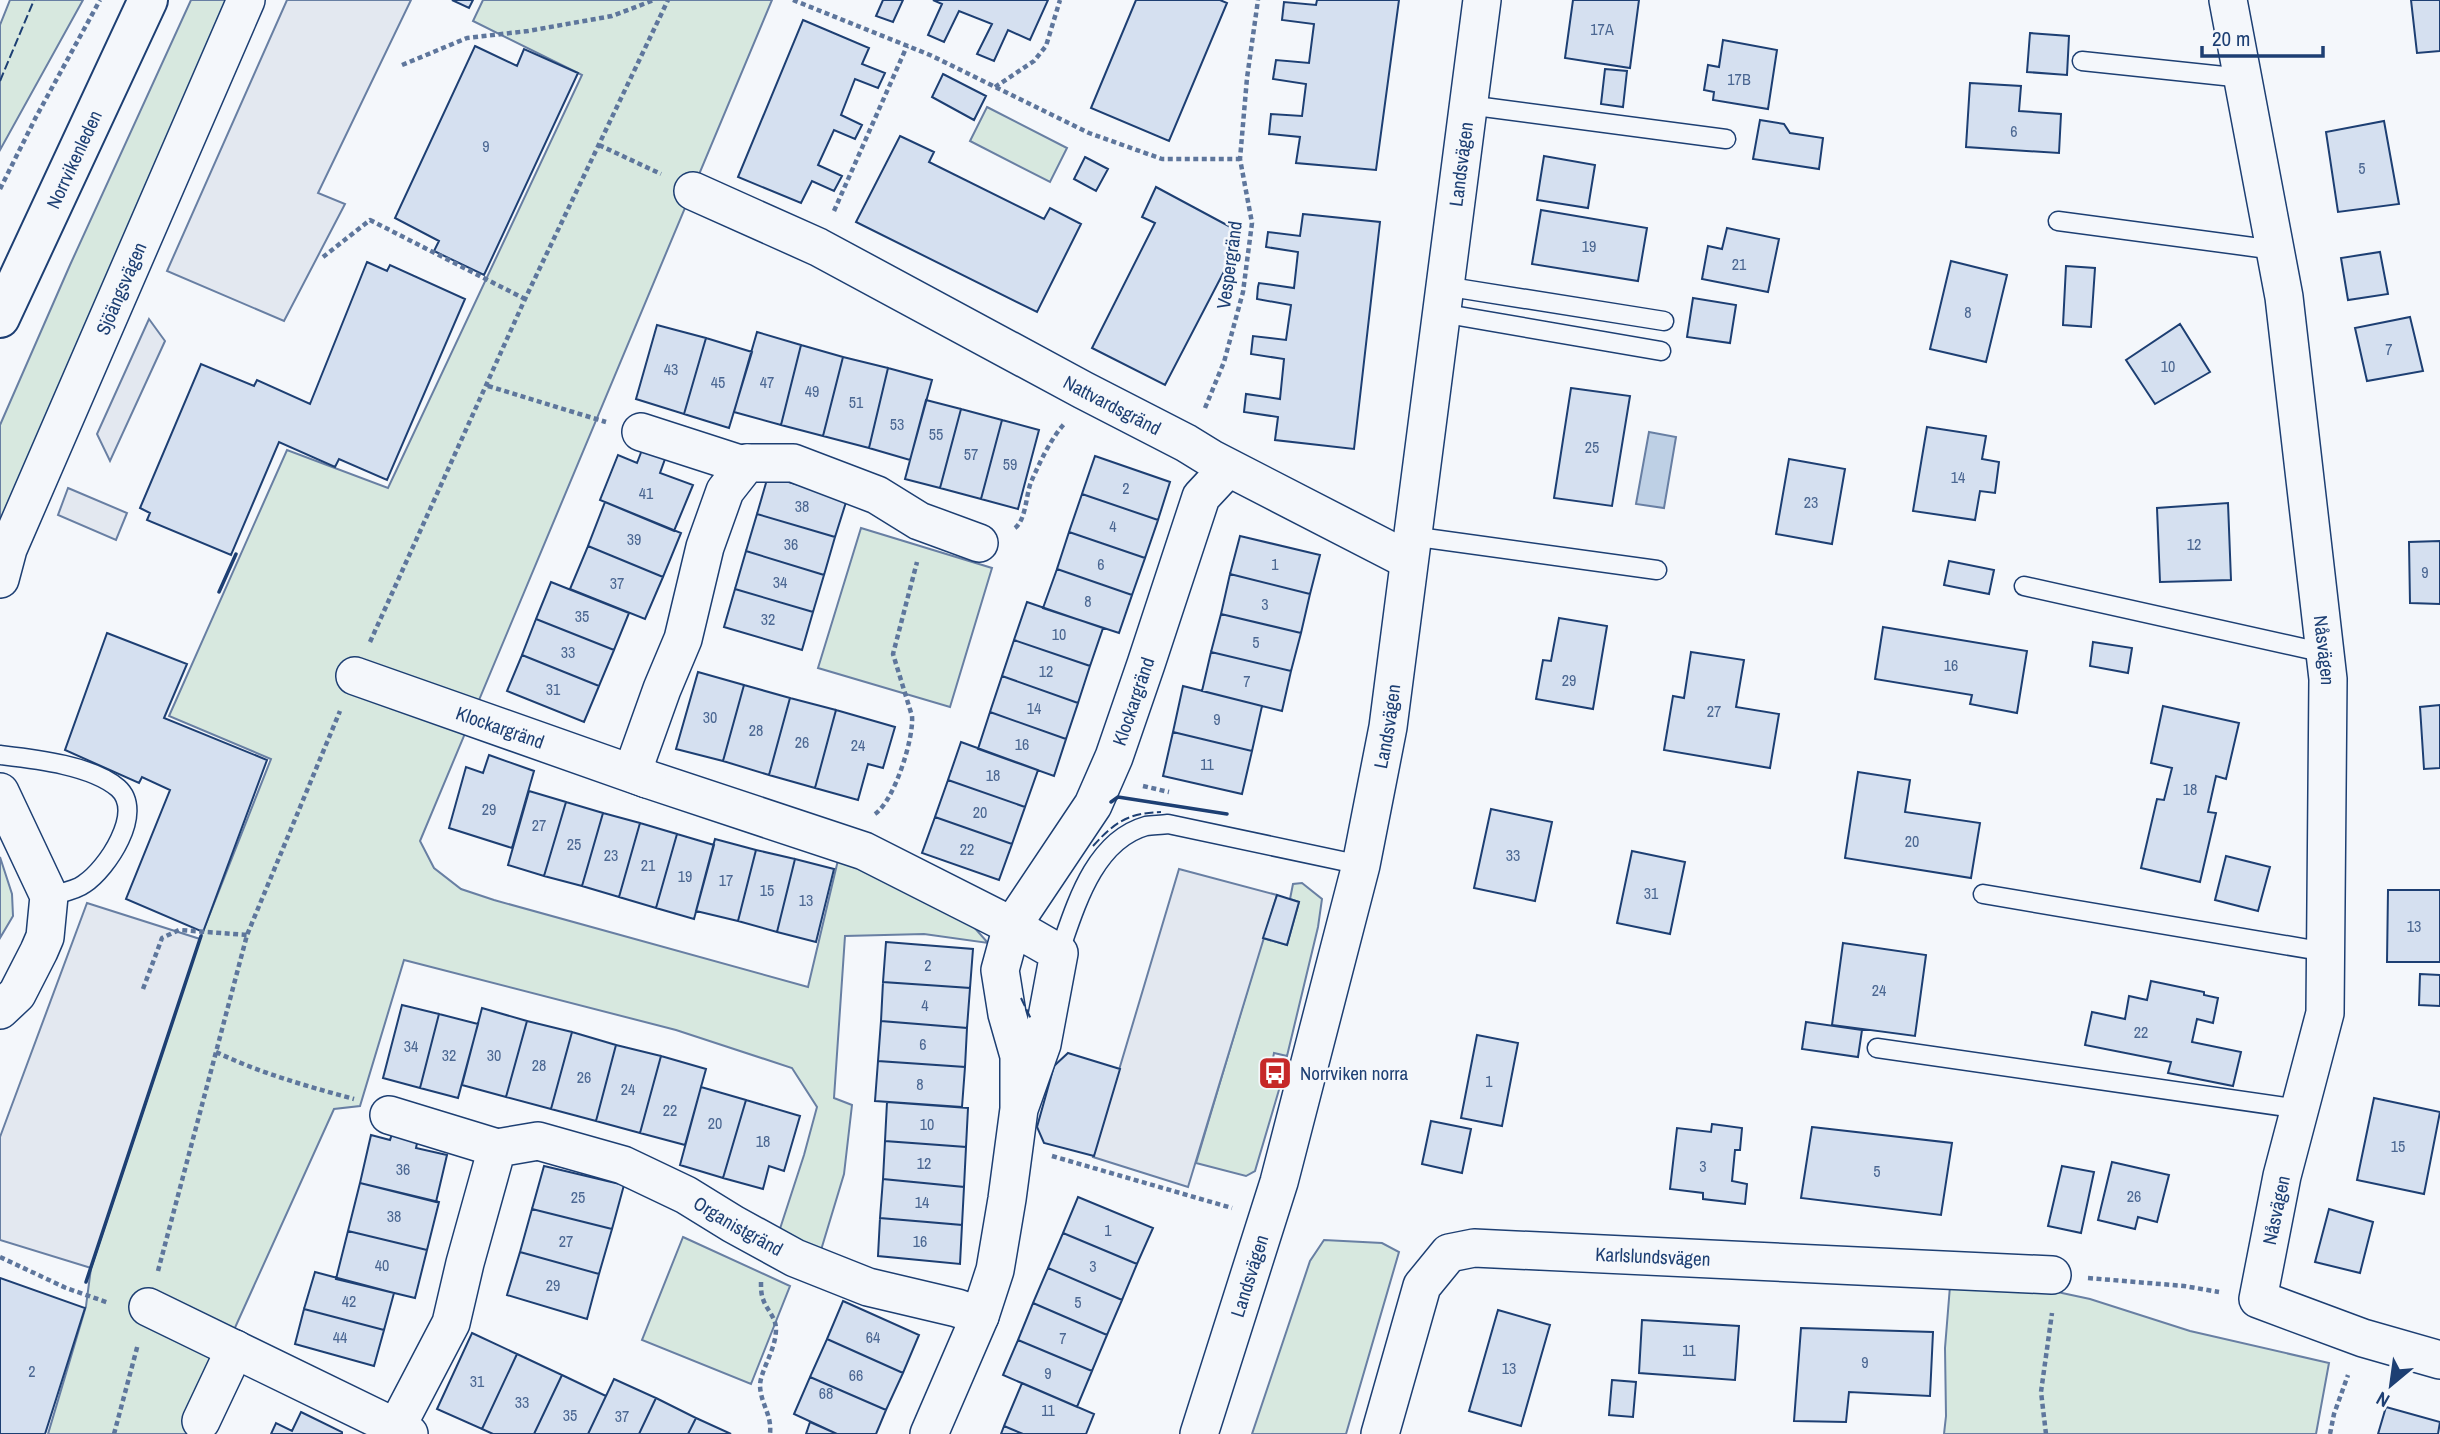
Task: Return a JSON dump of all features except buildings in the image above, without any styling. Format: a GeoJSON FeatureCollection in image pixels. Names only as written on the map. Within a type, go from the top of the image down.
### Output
{"type":"FeatureCollection","features":[{"type":"Feature","properties":{"kind":"main road","name":"Norrvikenleden"},"geometry":{"type":"LineString","coordinates":[[0,318],[148,0]]}},
{"type":"Feature","properties":{"kind":"street","name":"Sjöängsvägen"},"geometry":{"type":"LineString","coordinates":[[0,579],[8,549],[247,0]]}},
{"type":"Feature","properties":{"kind":"street","name":"Landsvägen"},"geometry":{"type":"LineString","coordinates":[[1199,1434],[1279,1182],[1361,865],[1388,727],[1482,0]]}},
{"type":"Feature","properties":{"kind":"street","name":"Nåsvägen"},"geometry":{"type":"LineString","coordinates":[[2228,0],[2284,298],[2328,679],[2325,1013],[2282,1176],[2258,1299]]}},
{"type":"Feature","properties":{"kind":"street","name":"Nattvardsgränd"},"geometry":{"type":"LineString","coordinates":[[693,191],[818,247],[1228,468],[1410,548]]}},
{"type":"Feature","properties":{"kind":"street"},"geometry":{"type":"LineString","coordinates":[[641,432],[740,464],[793,463],[877,495],[919,521],[979,543]]}},
{"type":"Feature","properties":{"kind":"street"},"geometry":{"type":"LineString","coordinates":[[647,779],[632,773],[662,688],[683,639],[705,547],[725,491],[747,463]]}},
{"type":"Feature","properties":{"kind":"street","name":"Klockargränd"},"geometry":{"type":"LineString","coordinates":[[1012,926],[1093,804],[1134,699],[1201,496],[1228,468]]}},
{"type":"Feature","properties":{"kind":"street","name":"Klockargränd"},"geometry":{"type":"LineString","coordinates":[[355,676],[647,779],[864,851],[1012,926],[1059,953]]}},
{"type":"Feature","properties":{"kind":"street"},"geometry":{"type":"LineString","coordinates":[[0,792],[49,896],[45,937],[31,970],[18,994],[0,1010]]}},
{"type":"Feature","properties":{"kind":"street"},"geometry":{"type":"LineString","coordinates":[[929,1434],[980,1316],[995,1270],[1019,1109],[1019,1056],[1007,1014],[1000,970],[1012,926]]}},
{"type":"Feature","properties":{"kind":"street"},"geometry":{"type":"LineString","coordinates":[[1019,1109],[1042,1044],[1059,953]]}},
{"type":"Feature","properties":{"kind":"street","name":"Organistgränd"},"geometry":{"type":"LineString","coordinates":[[389,1115],[497,1148],[538,1142],[623,1165],[686,1195],[795,1258],[868,1287],[980,1316]]}},
{"type":"Feature","properties":{"kind":"street"},"geometry":{"type":"LineString","coordinates":[[148,1307],[403,1431],[452,1323],[465,1263],[497,1148]]}},
{"type":"Feature","properties":{"kind":"street","name":"Karlslundsvägen"},"geometry":{"type":"LineString","coordinates":[[1380,1434],[1422,1286],[1449,1253],[1474,1248],[2052,1275]]}},
{"type":"Feature","properties":{"kind":"street"},"geometry":{"type":"LineString","coordinates":[[2258,1299],[2363,1338],[2440,1360]]}},
{"type":"Feature","properties":{"kind":"street"},"geometry":{"type":"LineString","coordinates":[[201,1421],[235,1349]]}},
{"type":"Feature","properties":{"kind":"lane"},"geometry":{"type":"LineString","coordinates":[[2082,61],[2243,78]]}},
{"type":"Feature","properties":{"kind":"lane"},"geometry":{"type":"LineString","coordinates":[[1468,105],[1726,139]]}},
{"type":"Feature","properties":{"kind":"lane"},"geometry":{"type":"LineString","coordinates":[[2058,221],[2276,250]]}},
{"type":"Feature","properties":{"kind":"lane"},"geometry":{"type":"LineString","coordinates":[[1443,300],[1664,321]]}},
{"type":"Feature","properties":{"kind":"lane"},"geometry":{"type":"LineString","coordinates":[[1443,300],[1661,351]]}},
{"type":"Feature","properties":{"kind":"lane"},"geometry":{"type":"LineString","coordinates":[[1410,548],[1657,570]]}},
{"type":"Feature","properties":{"kind":"lane"},"geometry":{"type":"LineString","coordinates":[[2024,586],[2325,653]]}},
{"type":"Feature","properties":{"kind":"lane"},"geometry":{"type":"LineString","coordinates":[[0,755],[53,762],[87,773],[119,789],[127,803],[127,815],[121,836],[111,856],[84,885],[49,896]]}},
{"type":"Feature","properties":{"kind":"lane"},"geometry":{"type":"LineString","coordinates":[[1059,953],[1072,915],[1096,864],[1111,847],[1146,827],[1168,824],[1361,865]]}},
{"type":"Feature","properties":{"kind":"lane"},"geometry":{"type":"LineString","coordinates":[[1983,894],[2326,952]]}},
{"type":"Feature","properties":{"kind":"lane"},"geometry":{"type":"LineString","coordinates":[[1877,1048],[2300,1109]]}},
{"type":"Feature","properties":{"kind":"path"},"geometry":{"type":"LineString","coordinates":[[0,189],[100,0]]}},
{"type":"Feature","properties":{"kind":"path"},"geometry":{"type":"LineString","coordinates":[[402,65],[467,38],[528,31],[611,16],[654,0]]}},
{"type":"Feature","properties":{"kind":"path"},"geometry":{"type":"LineString","coordinates":[[793,0],[907,46],[1089,133],[1162,159],[1240,159]]}},
{"type":"Feature","properties":{"kind":"path"},"geometry":{"type":"LineString","coordinates":[[995,87],[1034,61],[1046,46],[1060,0]]}},
{"type":"Feature","properties":{"kind":"path","name":"Vespergränd"},"geometry":{"type":"LineString","coordinates":[[1186,443],[1204,410],[1224,362],[1244,292],[1252,223],[1240,159],[1247,78],[1258,0]]}},
{"type":"Feature","properties":{"kind":"path"},"geometry":{"type":"LineString","coordinates":[[818,247],[907,46]]}},
{"type":"Feature","properties":{"kind":"path"},"geometry":{"type":"LineString","coordinates":[[599,145],[693,191]]}},
{"type":"Feature","properties":{"kind":"path"},"geometry":{"type":"LineString","coordinates":[[323,257],[370,220],[526,299]]}},
{"type":"Feature","properties":{"kind":"path"},"geometry":{"type":"LineString","coordinates":[[487,386],[641,432]]}},
{"type":"Feature","properties":{"kind":"path"},"geometry":{"type":"LineString","coordinates":[[979,543],[1007,534],[1020,524],[1027,495],[1040,463],[1058,431],[1069,418]]}},
{"type":"Feature","properties":{"kind":"path"},"geometry":{"type":"LineString","coordinates":[[864,851],[873,816],[889,798],[913,724],[892,654],[928,524]]}},
{"type":"Feature","properties":{"kind":"path"},"geometry":{"type":"LineString","coordinates":[[144,989],[162,938],[178,930],[247,935]]}},
{"type":"Feature","properties":{"kind":"path"},"geometry":{"type":"LineString","coordinates":[[216,1052],[295,1083],[363,1101],[389,1115]]}},
{"type":"Feature","properties":{"kind":"path"},"geometry":{"type":"LineString","coordinates":[[1085,1165],[1195,1198]]}},
{"type":"Feature","properties":{"kind":"path"},"geometry":{"type":"LineString","coordinates":[[0,1257],[66,1288],[119,1308],[148,1307]]}},
{"type":"Feature","properties":{"kind":"path"},"geometry":{"type":"LineString","coordinates":[[2046,1434],[2041,1392],[2052,1311],[2052,1275],[2185,1286],[2258,1299]]}},
{"type":"Feature","properties":{"kind":"path"},"geometry":{"type":"LineString","coordinates":[[760,1278],[763,1301],[776,1326],[774,1346],[760,1383],[761,1394],[772,1420],[770,1434]]}},
{"type":"Feature","properties":{"kind":"path"},"geometry":{"type":"LineString","coordinates":[[2330,1434],[2334,1414],[2363,1338]]}},
{"type":"Feature","properties":{"kind":"shaded area"},"geometry":{"type":"Polygon","coordinates":[[[10,0],[83,0],[0,150],[0,25],[10,0]]]}},
{"type":"Feature","properties":{"kind":"shaded area"},"geometry":{"type":"Polygon","coordinates":[[[191,0],[233,0],[135,211],[0,522],[0,425],[191,0]]]}},
{"type":"Feature","properties":{"kind":"shaded area"},"geometry":{"type":"Polygon","coordinates":[[[287,0],[411,0],[318,193],[345,204],[284,321],[167,271],[287,0]]]}},
{"type":"Feature","properties":{"kind":"shaded area"},"geometry":{"type":"Polygon","coordinates":[[[483,0],[772,0],[420,841],[434,868],[461,889],[494,900],[808,987],[838,860],[862,868],[973,926],[988,943],[924,934],[845,936],[834,1098],[852,1105],[844,1174],[818,1260],[777,1238],[817,1107],[792,1068],[676,1030],[404,960],[360,1106],[334,1109],[190,1427],[190,1434],[48,1434],[86,1306],[91,1268],[200,939],[271,759],[169,716],[287,450],[388,488],[582,75],[473,21],[483,0]]]}},
{"type":"Feature","properties":{"kind":"shaded area"},"geometry":{"type":"Polygon","coordinates":[[[987,107],[1067,148],[1050,182],[970,141],[987,107]]]}},
{"type":"Feature","properties":{"kind":"shaded area"},"geometry":{"type":"Polygon","coordinates":[[[149,319],[165,341],[110,461],[97,434],[149,319]]]}},
{"type":"Feature","properties":{"kind":"shaded area"},"geometry":{"type":"Polygon","coordinates":[[[68,488],[127,513],[116,540],[58,515],[68,488]]]}},
{"type":"Feature","properties":{"kind":"shaded area"},"geometry":{"type":"Polygon","coordinates":[[[861,528],[992,568],[950,707],[818,668],[861,528]]]}},
{"type":"Feature","properties":{"kind":"shaded area"},"geometry":{"type":"Polygon","coordinates":[[[0,857],[12,894],[13,916],[0,938],[0,857]]]}},
{"type":"Feature","properties":{"kind":"shaded area"},"geometry":{"type":"Polygon","coordinates":[[[1179,869],[1277,895],[1188,1187],[1093,1157],[1179,869]]]}},
{"type":"Feature","properties":{"kind":"shaded area"},"geometry":{"type":"Polygon","coordinates":[[[1302,883],[1322,899],[1318,927],[1287,1056],[1274,1053],[1269,1079],[1281,1083],[1255,1171],[1246,1176],[1196,1163],[1263,938],[1287,945],[1299,902],[1290,899],[1293,884],[1302,883]]]}},
{"type":"Feature","properties":{"kind":"shaded area"},"geometry":{"type":"Polygon","coordinates":[[[87,903],[200,939],[91,1268],[0,1240],[0,1137],[87,903]]]}},
{"type":"Feature","properties":{"kind":"shaded area"},"geometry":{"type":"Polygon","coordinates":[[[683,1237],[790,1286],[751,1384],[642,1340],[683,1237]]]}},
{"type":"Feature","properties":{"kind":"shaded area"},"geometry":{"type":"Polygon","coordinates":[[[1324,1240],[1382,1243],[1399,1252],[1346,1434],[1252,1434],[1310,1261],[1324,1240]]]}},
{"type":"Feature","properties":{"kind":"shaded area"},"geometry":{"type":"Polygon","coordinates":[[[1950,1286],[2034,1287],[2090,1299],[2190,1331],[2329,1363],[2316,1434],[1944,1434],[1945,1348],[1950,1286]]]}},
{"type":"Feature","properties":{"kind":"water"},"geometry":{"type":"Polygon","coordinates":[[[1649,432],[1676,437],[1664,508],[1636,504],[1649,432]]]}},
{"type":"Feature","properties":{"kind":"fence"},"geometry":{"type":"LineString","coordinates":[[0,81],[34,0]]}},
{"type":"Feature","properties":{"kind":"fence"},"geometry":{"type":"LineString","coordinates":[[1093,846],[1123,820],[1140,814],[1161,812]]}},
{"type":"Feature","properties":{"kind":"fence"},"geometry":{"type":"LineString","coordinates":[[1021,998],[1031,1019]]}},
{"type":"Feature","properties":{"kind":"wall"},"geometry":{"type":"LineString","coordinates":[[219,592],[236,554]]}},
{"type":"Feature","properties":{"kind":"wall"},"geometry":{"type":"LineString","coordinates":[[1111,802],[1118,797],[1227,814]]}},
{"type":"Feature","properties":{"kind":"wall"},"geometry":{"type":"LineString","coordinates":[[86,1282],[201,936]]}},
{"type":"Feature","properties":{"kind":"place","name":"Norrviken norra"},"geometry":{"type":"Point","coordinates":[1275,1073]}}]}
